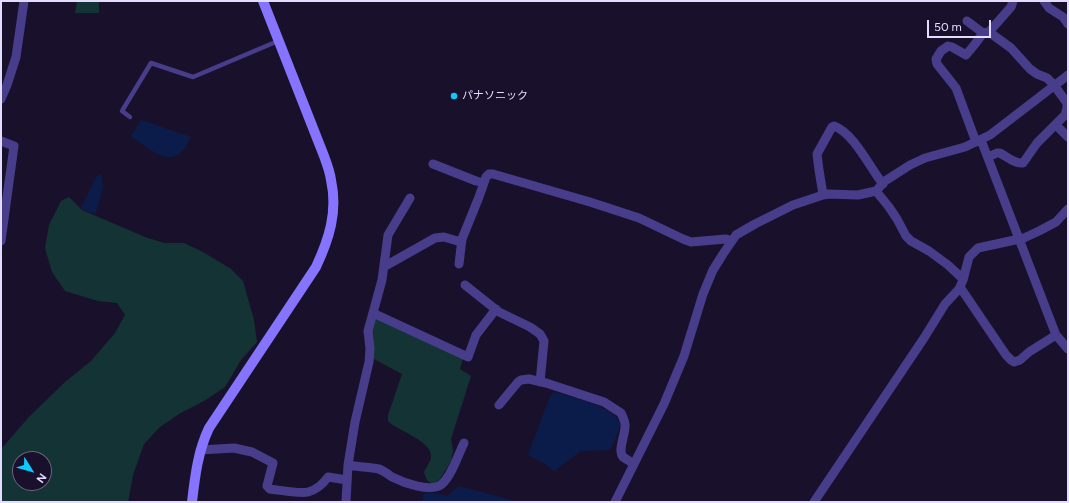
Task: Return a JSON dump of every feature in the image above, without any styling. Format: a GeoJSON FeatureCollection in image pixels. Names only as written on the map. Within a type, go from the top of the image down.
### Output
{"type":"FeatureCollection","features":[{"type":"Feature","properties":{"kind":"street"},"geometry":{"type":"LineString","coordinates":[[1,99],[16,57],[24,1]]}},
{"type":"Feature","properties":{"kind":"street"},"geometry":{"type":"LineString","coordinates":[[192,502],[200,450],[209,428],[316,267],[324,250],[331,226],[334,203],[331,180],[324,156],[263,1]]}},
{"type":"Feature","properties":{"kind":"street"},"geometry":{"type":"LineString","coordinates":[[1013,1],[1011,7],[966,54],[948,46],[941,51],[936,59],[937,64],[956,88],[979,141],[988,157],[1018,239],[1056,335],[1068,349]]}},
{"type":"Feature","properties":{"kind":"street"},"geometry":{"type":"LineString","coordinates":[[1045,1],[1049,8],[1063,17],[1068,24]]}},
{"type":"Feature","properties":{"kind":"street"},"geometry":{"type":"LineString","coordinates":[[967,21],[1011,48],[1030,69],[1036,74],[1047,78],[1067,103],[1065,115],[1037,143],[1023,163],[1016,163],[1000,153],[988,157]]}},
{"type":"Feature","properties":{"kind":"street"},"geometry":{"type":"LineString","coordinates":[[615,502],[664,404],[684,356],[703,294],[713,270],[736,235],[793,205],[823,195],[858,196],[876,191],[896,173],[910,165],[925,158],[965,147],[979,141],[1068,75]]}},
{"type":"Feature","properties":{"kind":"street"},"geometry":{"type":"LineString","coordinates":[[1056,125],[1068,137]]}},
{"type":"Feature","properties":{"kind":"street"},"geometry":{"type":"LineString","coordinates":[[823,195],[818,170],[817,154],[834,126],[851,139],[883,184]]}},
{"type":"Feature","properties":{"kind":"street"},"geometry":{"type":"LineString","coordinates":[[1,140],[14,146],[1,241]]}},
{"type":"Feature","properties":{"kind":"street"},"geometry":{"type":"LineString","coordinates":[[433,164],[484,183]]}},
{"type":"Feature","properties":{"kind":"street"},"geometry":{"type":"LineString","coordinates":[[459,264],[461,242],[486,177],[489,174],[590,202],[639,218],[691,242],[726,239],[731,241]]}},
{"type":"Feature","properties":{"kind":"street"},"geometry":{"type":"LineString","coordinates":[[876,191],[897,219],[906,236],[911,241],[929,251],[948,265],[962,283],[1006,355],[1011,360],[1014,362],[1020,360],[1029,352],[1056,335]]}},
{"type":"Feature","properties":{"kind":"street"},"geometry":{"type":"LineString","coordinates":[[346,502],[348,465],[355,422],[369,362],[370,349],[368,331],[382,280],[388,235],[410,198]]}},
{"type":"Feature","properties":{"kind":"street"},"geometry":{"type":"LineString","coordinates":[[814,502],[945,304],[962,283],[969,257],[978,248],[1024,238],[1039,231],[1056,222],[1068,209]]}},
{"type":"Feature","properties":{"kind":"street"},"geometry":{"type":"LineString","coordinates":[[384,264],[386,265],[435,238],[444,237],[461,242]]}},
{"type":"Feature","properties":{"kind":"street"},"geometry":{"type":"LineString","coordinates":[[465,285],[496,309],[530,327],[543,337],[544,341],[540,382]]}},
{"type":"Feature","properties":{"kind":"street"},"geometry":{"type":"LineString","coordinates":[[373,313],[468,357],[476,335],[496,309]]}},
{"type":"Feature","properties":{"kind":"street"},"geometry":{"type":"LineString","coordinates":[[499,405],[512,388],[521,380],[529,379],[604,402],[621,413],[624,419],[625,432],[621,448],[622,456],[634,464]]}},
{"type":"Feature","properties":{"kind":"street"},"geometry":{"type":"LineString","coordinates":[[348,465],[380,470],[398,480],[432,488],[443,483],[451,472],[464,443]]}},
{"type":"Feature","properties":{"kind":"street"},"geometry":{"type":"LineString","coordinates":[[200,450],[234,448],[252,452],[273,463],[267,486],[270,489],[303,493],[309,492],[322,484],[328,477],[347,480]]}},
{"type":"Feature","properties":{"kind":"lane"},"geometry":{"type":"LineString","coordinates":[[130,117],[122,111],[151,63],[193,77],[278,41]]}},
{"type":"Feature","properties":{"kind":"green space"},"geometry":{"type":"Polygon","coordinates":[[[77,1],[99,1],[99,13],[75,13],[77,1]]]}},
{"type":"Feature","properties":{"kind":"green space"},"geometry":{"type":"Polygon","coordinates":[[[69,197],[82,210],[145,237],[164,243],[184,243],[203,252],[231,269],[243,281],[254,320],[257,342],[241,360],[225,387],[160,427],[144,444],[133,475],[128,502],[1,502],[1,449],[29,417],[65,382],[91,361],[115,333],[125,315],[117,303],[98,301],[65,291],[52,272],[45,248],[49,225],[61,201],[69,197]]]}},
{"type":"Feature","properties":{"kind":"green space"},"geometry":{"type":"Polygon","coordinates":[[[375,316],[463,358],[460,369],[471,376],[451,439],[453,451],[451,461],[440,479],[434,484],[427,480],[424,472],[431,458],[427,446],[388,421],[388,415],[402,374],[372,358],[371,334],[375,316]]]}},
{"type":"Feature","properties":{"kind":"water"},"geometry":{"type":"Polygon","coordinates":[[[141,120],[191,137],[178,155],[170,157],[158,154],[131,136],[141,120]]]}},
{"type":"Feature","properties":{"kind":"water"},"geometry":{"type":"Polygon","coordinates":[[[101,173],[103,187],[95,214],[81,208],[97,176],[101,173]]]}},
{"type":"Feature","properties":{"kind":"water"},"geometry":{"type":"Polygon","coordinates":[[[554,392],[596,405],[616,417],[620,425],[610,450],[581,451],[554,471],[545,464],[528,455],[547,404],[554,392]]]}},
{"type":"Feature","properties":{"kind":"water"},"geometry":{"type":"Polygon","coordinates":[[[459,486],[515,502],[422,502],[424,494],[429,492],[447,496],[459,486]]]}},
{"type":"Feature","properties":{"kind":"place","name":"パナソニック"},"geometry":{"type":"Point","coordinates":[454,96]}}]}
